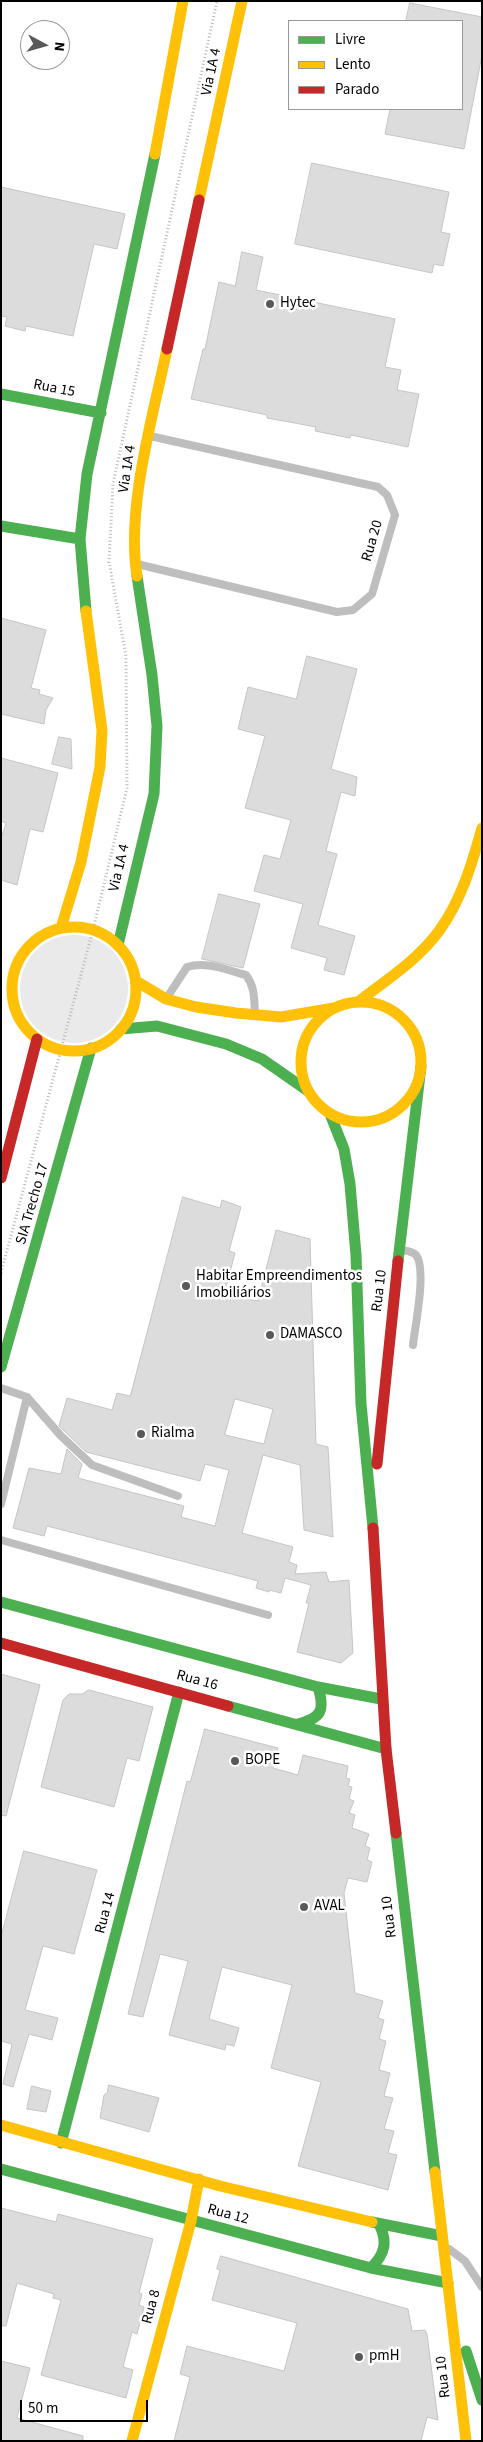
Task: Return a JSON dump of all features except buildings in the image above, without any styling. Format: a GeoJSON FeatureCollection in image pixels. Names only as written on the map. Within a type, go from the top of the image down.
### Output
{"type":"FeatureCollection","features":[{"type":"Feature","properties":{"kind":"main road"},"geometry":{"type":"LineString","coordinates":[[62,928],[81,862],[95,800],[102,740],[99,701],[83,586],[80,539],[87,474],[147,195],[183,1]]}},
{"type":"Feature","properties":{"kind":"main road","name":"Via 1A 4"},"geometry":{"type":"LineString","coordinates":[[118,945],[154,794],[157,726],[152,675],[135,564],[134,524],[149,435],[242,1]]}},
{"type":"Feature","properties":{"kind":"main road","name":"Rua 15"},"geometry":{"type":"LineString","coordinates":[[1,394],[101,413]]}},
{"type":"Feature","properties":{"kind":"main road"},"geometry":{"type":"LineString","coordinates":[[1,526],[80,539]]}},
{"type":"Feature","properties":{"kind":"main road"},"geometry":{"type":"LineString","coordinates":[[358,1002],[410,962],[438,932],[458,900],[482,828]]}},
{"type":"Feature","properties":{"kind":"main road"},"geometry":{"type":"LineString","coordinates":[[77,927],[93,930],[118,945],[130,962],[136,981],[135,998],[130,1014],[121,1029],[108,1041],[91,1048],[76,1051],[61,1050],[37,1039],[25,1026],[16,1010],[12,992],[14,974],[21,958],[32,944],[45,934],[62,928],[77,927]]}},
{"type":"Feature","properties":{"kind":"main road"},"geometry":{"type":"LineString","coordinates":[[10,952],[32,944]]}},
{"type":"Feature","properties":{"kind":"main road"},"geometry":{"type":"LineString","coordinates":[[136,981],[166,999],[196,1007],[255,1015],[280,1017],[358,1002],[378,1004],[396,1013],[410,1028],[419,1046],[421,1066],[416,1086],[405,1103],[389,1116],[369,1122],[349,1122],[330,1114],[317,1104],[308,1091],[302,1072],[302,1052],[308,1034],[320,1018],[337,1007]]}},
{"type":"Feature","properties":{"kind":"main road"},"geometry":{"type":"LineString","coordinates":[[1,984],[12,992]]}},
{"type":"Feature","properties":{"kind":"main road"},"geometry":{"type":"LineString","coordinates":[[121,1029],[158,1026],[226,1044],[262,1060],[308,1091]]}},
{"type":"Feature","properties":{"kind":"main road"},"geometry":{"type":"LineString","coordinates":[[1,1178],[37,1039]]}},
{"type":"Feature","properties":{"kind":"main road","name":"SIA Trecho 17"},"geometry":{"type":"LineString","coordinates":[[1,1366],[91,1048]]}},
{"type":"Feature","properties":{"kind":"main road","name":"Rua 10"},"geometry":{"type":"LineString","coordinates":[[373,1520],[383,1400],[421,1066]]}},
{"type":"Feature","properties":{"kind":"main road","name":"Rua 10"},"geometry":{"type":"LineString","coordinates":[[330,1114],[344,1149],[350,1184],[356,1256],[361,1404],[373,1520],[381,1699],[466,2441]]}},
{"type":"Feature","properties":{"kind":"main road","name":"Rua 16"},"geometry":{"type":"LineString","coordinates":[[1,1602],[318,1687],[381,1699]]}},
{"type":"Feature","properties":{"kind":"main road","name":"Rua 16"},"geometry":{"type":"LineString","coordinates":[[1,1642],[386,1749]]}},
{"type":"Feature","properties":{"kind":"main road"},"geometry":{"type":"LineString","coordinates":[[298,1724],[313,1721],[322,1712],[323,1700],[318,1687]]}},
{"type":"Feature","properties":{"kind":"main road","name":"Rua 14"},"geometry":{"type":"LineString","coordinates":[[61,2143],[179,1692]]}},
{"type":"Feature","properties":{"kind":"main road","name":"Rua 12"},"geometry":{"type":"LineString","coordinates":[[1,2125],[199,2180],[443,2240]]}},
{"type":"Feature","properties":{"kind":"main road","name":"Rua 12"},"geometry":{"type":"LineString","coordinates":[[1,2169],[370,2268],[448,2284]]}},
{"type":"Feature","properties":{"kind":"main road","name":"Rua 8"},"geometry":{"type":"LineString","coordinates":[[132,2441],[191,2220],[199,2180]]}},
{"type":"Feature","properties":{"kind":"main road"},"geometry":{"type":"LineString","coordinates":[[370,2268],[379,2261],[386,2244],[385,2234],[379,2224]]}},
{"type":"Feature","properties":{"kind":"main road","name":"Rua 10"},"geometry":{"type":"LineString","coordinates":[[452,2309],[482,2400]]}},
{"type":"Feature","properties":{"kind":"lane","name":"Rua 20"},"geometry":{"type":"LineString","coordinates":[[135,564],[338,612],[353,610],[372,594],[395,516],[387,495],[378,487],[149,435]]}},
{"type":"Feature","properties":{"kind":"lane"},"geometry":{"type":"LineString","coordinates":[[166,999],[187,967],[196,964],[209,966],[246,975],[252,983],[255,1015]]}},
{"type":"Feature","properties":{"kind":"lane"},"geometry":{"type":"LineString","coordinates":[[400,1249],[417,1256],[421,1270],[412,1345]]}},
{"type":"Feature","properties":{"kind":"lane"},"geometry":{"type":"LineString","coordinates":[[1,1388],[28,1397],[61,1436],[92,1465],[178,1496]]}},
{"type":"Feature","properties":{"kind":"lane"},"geometry":{"type":"LineString","coordinates":[[1,1504],[28,1397]]}},
{"type":"Feature","properties":{"kind":"lane"},"geometry":{"type":"LineString","coordinates":[[1,1540],[268,1614]]}},
{"type":"Feature","properties":{"kind":"lane"},"geometry":{"type":"LineString","coordinates":[[443,2240],[465,2260],[482,2288]]}},
{"type":"Feature","properties":{"kind":"path"},"geometry":{"type":"LineString","coordinates":[[1,1273],[93,930],[127,788],[126,656],[109,562],[113,484],[217,1]]}},
{"type":"Feature","properties":{"kind":"shaded area"},"geometry":{"type":"Polygon","coordinates":[[[74,935],[84,936],[104,944],[112,951],[119,959],[127,979],[127,999],[119,1019],[112,1027],[104,1034],[84,1042],[74,1043],[64,1042],[44,1034],[36,1027],[29,1019],[21,999],[20,989],[21,979],[29,959],[36,951],[44,944],[64,936],[74,935]]]}},
{"type":"Feature","properties":{"kind":"traffic: fast"},"geometry":{"type":"LineString","coordinates":[[86,611],[80,539],[87,474],[155,154]]}},
{"type":"Feature","properties":{"kind":"traffic: fast"},"geometry":{"type":"LineString","coordinates":[[1,394],[101,413]]}},
{"type":"Feature","properties":{"kind":"traffic: fast"},"geometry":{"type":"LineString","coordinates":[[1,526],[80,539]]}},
{"type":"Feature","properties":{"kind":"traffic: fast"},"geometry":{"type":"LineString","coordinates":[[118,945],[154,794],[157,726],[152,675],[137,576]]}},
{"type":"Feature","properties":{"kind":"traffic: fast"},"geometry":{"type":"LineString","coordinates":[[121,1029],[157,1026],[226,1044],[262,1059],[308,1091]]}},
{"type":"Feature","properties":{"kind":"traffic: fast"},"geometry":{"type":"LineString","coordinates":[[1,1367],[91,1048]]}},
{"type":"Feature","properties":{"kind":"traffic: fast"},"geometry":{"type":"LineString","coordinates":[[398,1261],[421,1066]]}},
{"type":"Feature","properties":{"kind":"traffic: fast"},"geometry":{"type":"LineString","coordinates":[[330,1114],[344,1149],[350,1184],[356,1255],[361,1404],[373,1528]]}},
{"type":"Feature","properties":{"kind":"traffic: fast"},"geometry":{"type":"LineString","coordinates":[[1,1602],[318,1687],[381,1699]]}},
{"type":"Feature","properties":{"kind":"traffic: fast"},"geometry":{"type":"LineString","coordinates":[[298,1724],[312,1719],[320,1712],[321,1702],[318,1687]]}},
{"type":"Feature","properties":{"kind":"traffic: fast"},"geometry":{"type":"LineString","coordinates":[[61,2143],[179,1692]]}},
{"type":"Feature","properties":{"kind":"traffic: fast"},"geometry":{"type":"LineString","coordinates":[[228,1706],[386,1749]]}},
{"type":"Feature","properties":{"kind":"traffic: fast"},"geometry":{"type":"LineString","coordinates":[[396,1833],[435,2172]]}},
{"type":"Feature","properties":{"kind":"traffic: fast"},"geometry":{"type":"LineString","coordinates":[[1,2169],[371,2268],[448,2283]]}},
{"type":"Feature","properties":{"kind":"traffic: fast"},"geometry":{"type":"LineString","coordinates":[[372,2222],[442,2236]]}},
{"type":"Feature","properties":{"kind":"traffic: fast"},"geometry":{"type":"LineString","coordinates":[[371,2268],[384,2248],[384,2236],[379,2224]]}},
{"type":"Feature","properties":{"kind":"traffic: fast"},"geometry":{"type":"LineString","coordinates":[[466,2351],[482,2400]]}},
{"type":"Feature","properties":{"kind":"traffic: slow"},"geometry":{"type":"LineString","coordinates":[[155,154],[183,1]]}},
{"type":"Feature","properties":{"kind":"traffic: slow"},"geometry":{"type":"LineString","coordinates":[[199,200],[242,1]]}},
{"type":"Feature","properties":{"kind":"traffic: slow"},"geometry":{"type":"LineString","coordinates":[[137,576],[135,521],[138,492],[148,432],[167,349]]}},
{"type":"Feature","properties":{"kind":"traffic: slow"},"geometry":{"type":"LineString","coordinates":[[61,928],[81,862],[100,767],[102,730],[86,611]]}},
{"type":"Feature","properties":{"kind":"traffic: slow"},"geometry":{"type":"LineString","coordinates":[[358,1002],[412,960],[439,931],[460,895],[482,828]]}},
{"type":"Feature","properties":{"kind":"traffic: slow"},"geometry":{"type":"LineString","coordinates":[[74,927],[98,932],[118,945],[131,965],[136,989],[131,1013],[118,1033],[98,1046],[74,1051],[50,1046],[30,1033],[17,1013],[12,989],[17,965],[30,945],[50,932],[74,927]]}},
{"type":"Feature","properties":{"kind":"traffic: slow"},"geometry":{"type":"LineString","coordinates":[[136,981],[166,999],[196,1007],[236,1013],[281,1017],[334,1008]]}},
{"type":"Feature","properties":{"kind":"traffic: slow"},"geometry":{"type":"LineString","coordinates":[[361,1002],[373,1003],[384,1007],[394,1012],[403,1020],[411,1029],[416,1039],[420,1050],[421,1062],[420,1074],[416,1085],[411,1095],[403,1104],[394,1112],[384,1117],[373,1121],[361,1122],[349,1121],[338,1117],[328,1112],[319,1104],[311,1095],[306,1085],[302,1074],[301,1062],[302,1050],[306,1039],[311,1029],[319,1020],[328,1012],[338,1007],[349,1003],[361,1002]]}},
{"type":"Feature","properties":{"kind":"traffic: slow"},"geometry":{"type":"LineString","coordinates":[[1,2125],[220,2186],[372,2222]]}},
{"type":"Feature","properties":{"kind":"traffic: slow"},"geometry":{"type":"LineString","coordinates":[[435,2172],[466,2441]]}},
{"type":"Feature","properties":{"kind":"traffic: slow"},"geometry":{"type":"LineString","coordinates":[[132,2441],[191,2221],[199,2179]]}},
{"type":"Feature","properties":{"kind":"traffic: jam"},"geometry":{"type":"LineString","coordinates":[[167,349],[199,200]]}},
{"type":"Feature","properties":{"kind":"traffic: jam"},"geometry":{"type":"LineString","coordinates":[[1,1178],[37,1039]]}},
{"type":"Feature","properties":{"kind":"traffic: jam"},"geometry":{"type":"LineString","coordinates":[[377,1464],[398,1261]]}},
{"type":"Feature","properties":{"kind":"traffic: jam"},"geometry":{"type":"LineString","coordinates":[[373,1528],[386,1749],[396,1833]]}},
{"type":"Feature","properties":{"kind":"traffic: jam"},"geometry":{"type":"LineString","coordinates":[[1,1643],[228,1706]]}},
{"type":"Feature","properties":{"kind":"place","name":"Hytec"},"geometry":{"type":"Point","coordinates":[270,304]}},
{"type":"Feature","properties":{"kind":"place","name":"Habitar Empreendimentos Imobiliários"},"geometry":{"type":"Point","coordinates":[186,1286]}},
{"type":"Feature","properties":{"kind":"place","name":"DAMASCO"},"geometry":{"type":"Point","coordinates":[270,1335]}},
{"type":"Feature","properties":{"kind":"place","name":"Rialma"},"geometry":{"type":"Point","coordinates":[141,1434]}},
{"type":"Feature","properties":{"kind":"place","name":"BOPE"},"geometry":{"type":"Point","coordinates":[235,1761]}},
{"type":"Feature","properties":{"kind":"place","name":"AVAL"},"geometry":{"type":"Point","coordinates":[304,1907]}},
{"type":"Feature","properties":{"kind":"place","name":"pmH"},"geometry":{"type":"Point","coordinates":[359,2357]}}]}
